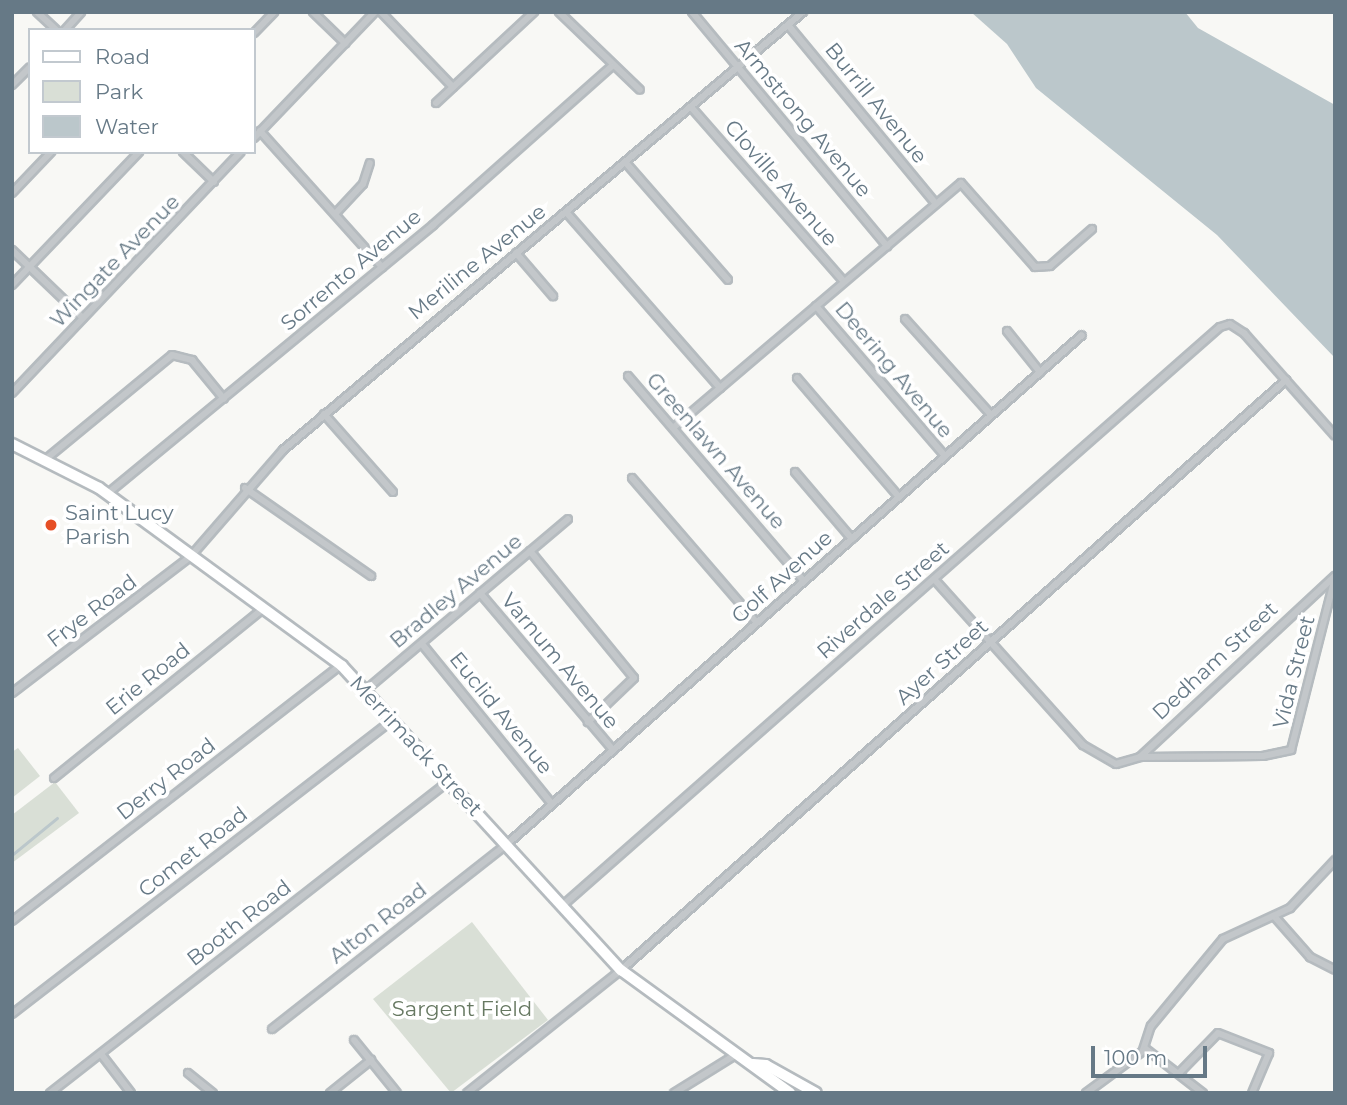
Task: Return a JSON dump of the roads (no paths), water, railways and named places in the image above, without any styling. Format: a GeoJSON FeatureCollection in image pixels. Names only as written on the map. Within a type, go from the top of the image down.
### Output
{"type":"FeatureCollection","features":[{"type":"Feature","properties":{"kind":"main road","name":"Merrimack Street"},"geometry":{"type":"LineString","coordinates":[[12,444],[46,459],[107,494],[341,665],[395,719],[561,907],[621,970],[753,1065]]}},
{"type":"Feature","properties":{"kind":"main road"},"geometry":{"type":"LineString","coordinates":[[753,1065],[790,1093]]}},
{"type":"Feature","properties":{"kind":"main road"},"geometry":{"type":"LineString","coordinates":[[753,1065],[766,1065],[816,1093]]}},
{"type":"Feature","properties":{"kind":"street"},"geometry":{"type":"LineString","coordinates":[[37,12],[54,28]]}},
{"type":"Feature","properties":{"kind":"street"},"geometry":{"type":"LineString","coordinates":[[67,28],[81,12]]}},
{"type":"Feature","properties":{"kind":"street"},"geometry":{"type":"LineString","coordinates":[[256,31],[274,12]]}},
{"type":"Feature","properties":{"kind":"street"},"geometry":{"type":"LineString","coordinates":[[313,12],[345,43]]}},
{"type":"Feature","properties":{"kind":"street"},"geometry":{"type":"LineString","coordinates":[[256,136],[375,12]]}},
{"type":"Feature","properties":{"kind":"street"},"geometry":{"type":"LineString","coordinates":[[381,12],[453,87]]}},
{"type":"Feature","properties":{"kind":"street"},"geometry":{"type":"LineString","coordinates":[[436,103],[534,12]]}},
{"type":"Feature","properties":{"kind":"street"},"geometry":{"type":"LineString","coordinates":[[559,12],[612,66],[640,90]]}},
{"type":"Feature","properties":{"kind":"street","name":"Armstrong Avenue"},"geometry":{"type":"LineString","coordinates":[[692,12],[887,246]]}},
{"type":"Feature","properties":{"kind":"street","name":"Meriline Avenue"},"geometry":{"type":"LineString","coordinates":[[191,556],[245,488],[324,414],[803,12]]}},
{"type":"Feature","properties":{"kind":"street","name":"Burrill Avenue"},"geometry":{"type":"LineString","coordinates":[[788,25],[936,204]]}},
{"type":"Feature","properties":{"kind":"street","name":"Sorrento Avenue"},"geometry":{"type":"LineString","coordinates":[[107,494],[382,267],[612,66]]}},
{"type":"Feature","properties":{"kind":"street"},"geometry":{"type":"LineString","coordinates":[[12,85],[28,69]]}},
{"type":"Feature","properties":{"kind":"street","name":"Cloville Avenue"},"geometry":{"type":"LineString","coordinates":[[691,107],[844,282]]}},
{"type":"Feature","properties":{"kind":"street"},"geometry":{"type":"LineString","coordinates":[[260,131],[382,267]]}},
{"type":"Feature","properties":{"kind":"street"},"geometry":{"type":"LineString","coordinates":[[12,193],[49,154]]}},
{"type":"Feature","properties":{"kind":"street"},"geometry":{"type":"LineString","coordinates":[[12,285],[137,154]]}},
{"type":"Feature","properties":{"kind":"street"},"geometry":{"type":"LineString","coordinates":[[185,154],[214,182]]}},
{"type":"Feature","properties":{"kind":"street","name":"Wingate Avenue"},"geometry":{"type":"LineString","coordinates":[[12,393],[239,154]]}},
{"type":"Feature","properties":{"kind":"street"},"geometry":{"type":"LineString","coordinates":[[335,214],[363,184],[370,163]]}},
{"type":"Feature","properties":{"kind":"street"},"geometry":{"type":"LineString","coordinates":[[626,163],[728,280]]}},
{"type":"Feature","properties":{"kind":"street"},"geometry":{"type":"LineString","coordinates":[[673,428],[961,183],[1041,268],[1092,229]]}},
{"type":"Feature","properties":{"kind":"street"},"geometry":{"type":"LineString","coordinates":[[566,212],[720,388]]}},
{"type":"Feature","properties":{"kind":"street"},"geometry":{"type":"LineString","coordinates":[[12,250],[83,318]]}},
{"type":"Feature","properties":{"kind":"street"},"geometry":{"type":"LineString","coordinates":[[516,253],[553,296]]}},
{"type":"Feature","properties":{"kind":"street","name":"Deering Avenue"},"geometry":{"type":"LineString","coordinates":[[816,306],[945,456]]}},
{"type":"Feature","properties":{"kind":"street"},"geometry":{"type":"LineString","coordinates":[[905,319],[991,415]]}},
{"type":"Feature","properties":{"kind":"street","name":"Riverdale Street"},"geometry":{"type":"LineString","coordinates":[[561,907],[934,579],[1230,324],[1286,380]]}},
{"type":"Feature","properties":{"kind":"street"},"geometry":{"type":"LineString","coordinates":[[1007,331],[1040,372]]}},
{"type":"Feature","properties":{"kind":"street","name":"Golf Avenue"},"geometry":{"type":"LineString","coordinates":[[506,845],[1082,335]]}},
{"type":"Feature","properties":{"kind":"street"},"geometry":{"type":"LineString","coordinates":[[46,459],[172,355],[192,360],[223,399]]}},
{"type":"Feature","properties":{"kind":"street","name":"Greenlawn Avenue"},"geometry":{"type":"LineString","coordinates":[[628,376],[804,581]]}},
{"type":"Feature","properties":{"kind":"street"},"geometry":{"type":"LineString","coordinates":[[797,378],[899,497]]}},
{"type":"Feature","properties":{"kind":"street"},"geometry":{"type":"LineString","coordinates":[[1286,380],[1335,436]]}},
{"type":"Feature","properties":{"kind":"street","name":"Ayer Street"},"geometry":{"type":"LineString","coordinates":[[467,1093],[621,970],[1286,380]]}},
{"type":"Feature","properties":{"kind":"street"},"geometry":{"type":"LineString","coordinates":[[324,414],[393,492]]}},
{"type":"Feature","properties":{"kind":"street"},"geometry":{"type":"LineString","coordinates":[[795,472],[852,539]]}},
{"type":"Feature","properties":{"kind":"street"},"geometry":{"type":"LineString","coordinates":[[632,478],[757,623]]}},
{"type":"Feature","properties":{"kind":"street"},"geometry":{"type":"LineString","coordinates":[[245,488],[371,576]]}},
{"type":"Feature","properties":{"kind":"street","name":"Bradley Avenue"},"geometry":{"type":"LineString","coordinates":[[367,689],[568,519]]}},
{"type":"Feature","properties":{"kind":"street"},"geometry":{"type":"LineString","coordinates":[[530,551],[634,678],[588,722]]}},
{"type":"Feature","properties":{"kind":"street","name":"Frye Road"},"geometry":{"type":"LineString","coordinates":[[12,693],[191,556]]}},
{"type":"Feature","properties":{"kind":"street","name":"Dedham Street"},"geometry":{"type":"LineString","coordinates":[[990,642],[1083,745],[1116,764],[1140,757],[1335,576]]}},
{"type":"Feature","properties":{"kind":"street","name":"Vida Street"},"geometry":{"type":"LineString","coordinates":[[1140,757],[1264,756],[1291,750],[1335,576]]}},
{"type":"Feature","properties":{"kind":"street"},"geometry":{"type":"LineString","coordinates":[[934,579],[990,642]]}},
{"type":"Feature","properties":{"kind":"street","name":"Varnum Avenue"},"geometry":{"type":"LineString","coordinates":[[480,593],[612,750]]}},
{"type":"Feature","properties":{"kind":"street","name":"Erie Road"},"geometry":{"type":"LineString","coordinates":[[54,778],[264,608]]}},
{"type":"Feature","properties":{"kind":"street","name":"Euclid Avenue"},"geometry":{"type":"LineString","coordinates":[[422,644],[552,804]]}},
{"type":"Feature","properties":{"kind":"street","name":"Derry Road"},"geometry":{"type":"LineString","coordinates":[[12,921],[341,665]]}},
{"type":"Feature","properties":{"kind":"street","name":"Comet Road"},"geometry":{"type":"LineString","coordinates":[[12,1014],[395,719]]}},
{"type":"Feature","properties":{"kind":"street","name":"Booth Road"},"geometry":{"type":"LineString","coordinates":[[50,1093],[450,780]]}},
{"type":"Feature","properties":{"kind":"street","name":"Alton Road"},"geometry":{"type":"LineString","coordinates":[[272,1029],[506,845]]}},
{"type":"Feature","properties":{"kind":"street"},"geometry":{"type":"LineString","coordinates":[[1086,1093],[1143,1049],[1154,1021],[1223,939],[1242,925],[1274,916],[1303,897],[1335,860]]}},
{"type":"Feature","properties":{"kind":"street"},"geometry":{"type":"LineString","coordinates":[[1274,916],[1310,957],[1335,970]]}},
{"type":"Feature","properties":{"kind":"street"},"geometry":{"type":"LineString","coordinates":[[1180,1072],[1218,1033],[1269,1053],[1252,1093]]}},
{"type":"Feature","properties":{"kind":"street"},"geometry":{"type":"LineString","coordinates":[[354,1040],[397,1093]]}},
{"type":"Feature","properties":{"kind":"street"},"geometry":{"type":"LineString","coordinates":[[1143,1049],[1180,1072],[1203,1093]]}},
{"type":"Feature","properties":{"kind":"street"},"geometry":{"type":"LineString","coordinates":[[101,1054],[131,1093]]}},
{"type":"Feature","properties":{"kind":"street"},"geometry":{"type":"LineString","coordinates":[[674,1093],[737,1054]]}},
{"type":"Feature","properties":{"kind":"street"},"geometry":{"type":"LineString","coordinates":[[330,1093],[371,1060]]}},
{"type":"Feature","properties":{"kind":"street"},"geometry":{"type":"LineString","coordinates":[[188,1073],[213,1093]]}},
{"type":"Feature","properties":{"kind":"water"},"geometry":{"type":"Polygon","coordinates":[[[971,12],[1185,12],[1198,28],[1335,105],[1335,358],[1217,235],[1036,88],[1007,44],[971,12]]]}},
{"type":"Feature","properties":{"kind":"waterway"},"geometry":{"type":"LineString","coordinates":[[12,855],[57,818]]}},
{"type":"Feature","properties":{"kind":"place","name":"Saint Lucy Parish"},"geometry":{"type":"Point","coordinates":[51,525]}},
{"type":"Feature","properties":{"kind":"park label","name":"Sargent Field"},"geometry":{"type":"Point","coordinates":[462,1009]}}]}
